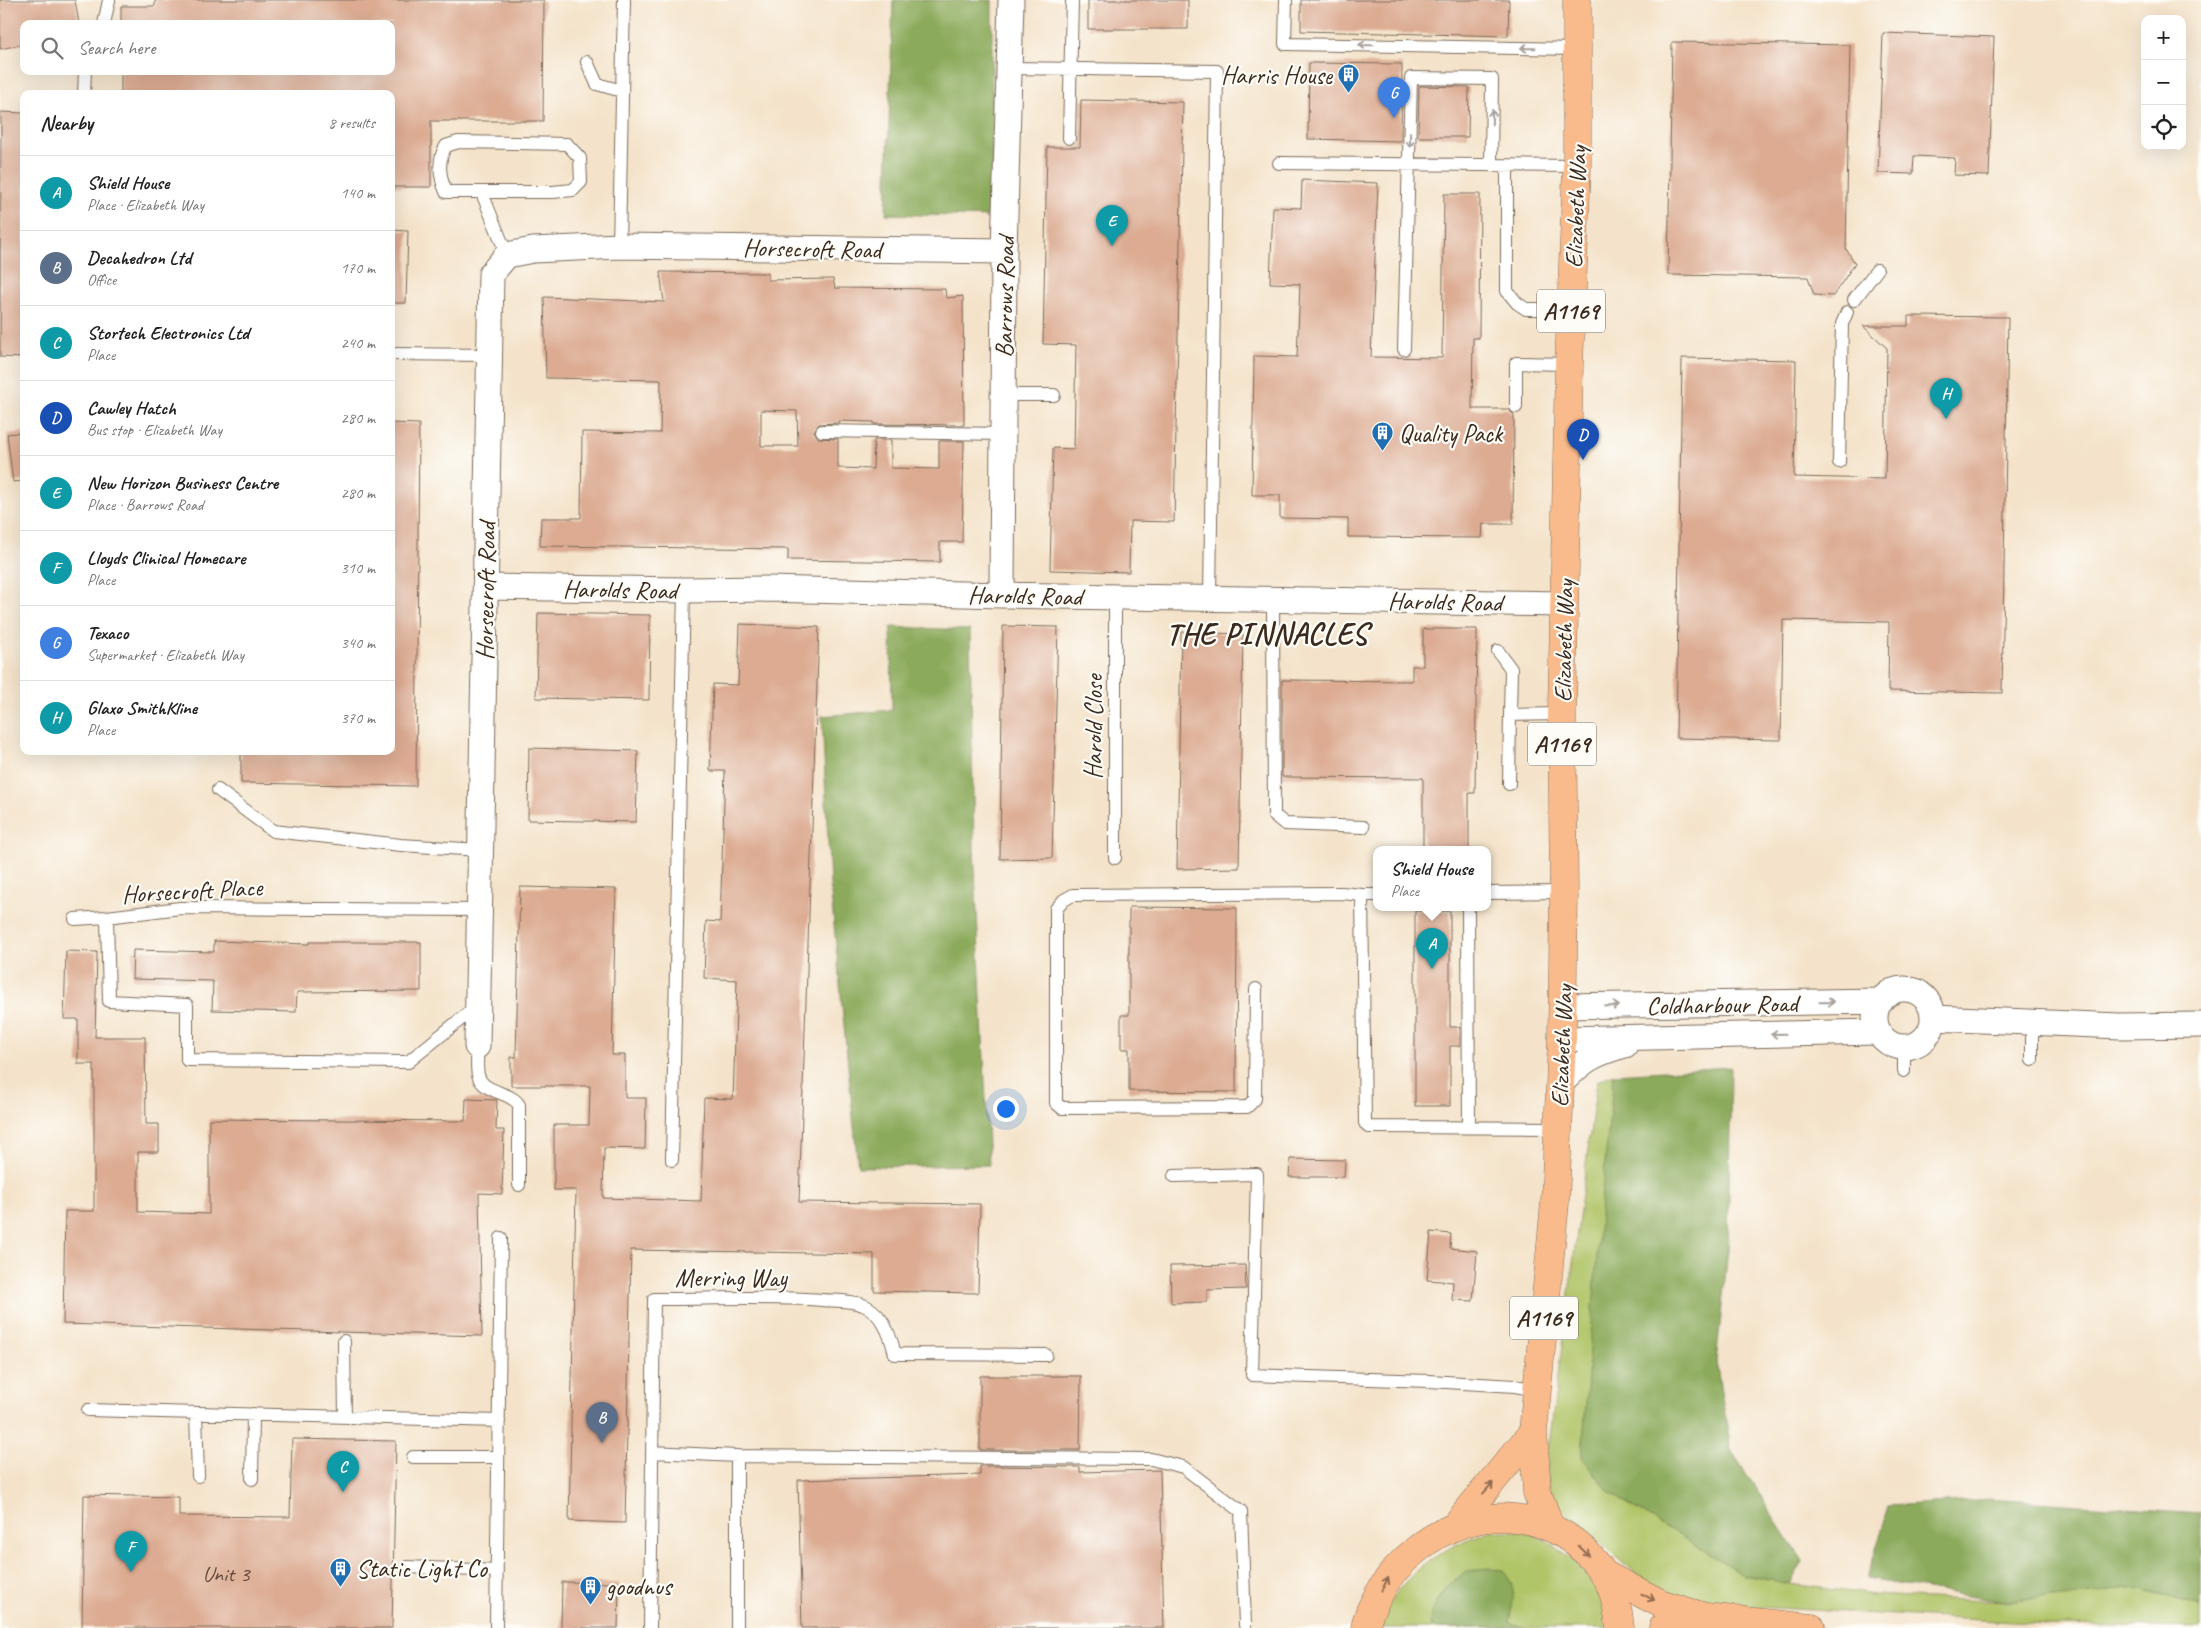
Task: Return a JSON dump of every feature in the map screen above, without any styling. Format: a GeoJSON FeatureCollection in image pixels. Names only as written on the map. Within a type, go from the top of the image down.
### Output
{"type":"FeatureCollection","features":[{"type":"Feature","properties":{"kind":"main road","name":"Elizabeth Way"},"geometry":{"type":"LineString","coordinates":[[1550,1526],[1537,1492],[1533,1432],[1555,1203],[1564,1006],[1562,714],[1568,364],[1577,166],[1577,0]]}},
{"type":"Feature","properties":{"kind":"main road"},"geometry":{"type":"LineString","coordinates":[[1456,1525],[1533,1432]]}},
{"type":"Feature","properties":{"kind":"main road"},"geometry":{"type":"LineString","coordinates":[[1363,1624],[1388,1577],[1406,1558],[1431,1538],[1456,1525],[1492,1517],[1518,1518],[1550,1526],[1582,1548],[1605,1575],[1617,1602],[1620,1628]]}},
{"type":"Feature","properties":{"kind":"main road"},"geometry":{"type":"LineString","coordinates":[[1605,1575],[1660,1603],[1705,1617],[1812,1628]]}},
{"type":"Feature","properties":{"kind":"main road"},"geometry":{"type":"LineString","coordinates":[[1663,1628],[1705,1617]]}},
{"type":"Feature","properties":{"kind":"street","name":"Barrows Road"},"geometry":{"type":"LineString","coordinates":[[1002,595],[1004,251],[1011,0]]}},
{"type":"Feature","properties":{"kind":"street","name":"Horsecroft Road"},"geometry":{"type":"LineString","coordinates":[[477,1046],[491,274],[507,255],[533,250],[619,246],[1004,251]]}},
{"type":"Feature","properties":{"kind":"street","name":"Harolds Road"},"geometry":{"type":"LineString","coordinates":[[486,587],[684,590],[767,589],[1002,595],[1564,604]]}},
{"type":"Feature","properties":{"kind":"street","name":"Coldharbour Road"},"geometry":{"type":"LineString","coordinates":[[1564,1006],[1881,1001],[1893,991],[1911,990],[1927,1000],[1933,1018]]}},
{"type":"Feature","properties":{"kind":"street"},"geometry":{"type":"LineString","coordinates":[[1881,1001],[1875,1016],[1879,1032],[1904,1059],[1913,1046],[1928,1035],[1933,1018],[2120,1026],[2201,1025]]}},
{"type":"Feature","properties":{"kind":"street","name":"Coldharbour Road"},"geometry":{"type":"LineString","coordinates":[[1562,1040],[1879,1032]]}},
{"type":"Feature","properties":{"kind":"street","name":"Coldharbour Road"},"geometry":{"type":"LineString","coordinates":[[1560,1084],[1582,1062],[1607,1050],[1656,1037]]}},
{"type":"Feature","properties":{"kind":"lane"},"geometry":{"type":"LineString","coordinates":[[105,20],[108,0]]}},
{"type":"Feature","properties":{"kind":"lane"},"geometry":{"type":"LineString","coordinates":[[619,246],[624,0]]}},
{"type":"Feature","properties":{"kind":"lane"},"geometry":{"type":"LineString","coordinates":[[1069,138],[1072,0]]}},
{"type":"Feature","properties":{"kind":"lane"},"geometry":{"type":"LineString","coordinates":[[1286,0],[1285,44],[1577,49]]}},
{"type":"Feature","properties":{"kind":"lane"},"geometry":{"type":"LineString","coordinates":[[587,62],[597,84],[622,91]]}},
{"type":"Feature","properties":{"kind":"lane"},"geometry":{"type":"LineString","coordinates":[[1009,68],[1217,71],[1210,598]]}},
{"type":"Feature","properties":{"kind":"lane"},"geometry":{"type":"LineString","coordinates":[[84,90],[85,75]]}},
{"type":"Feature","properties":{"kind":"lane"},"geometry":{"type":"LineString","coordinates":[[1404,349],[1411,78],[1492,79],[1491,166]]}},
{"type":"Feature","properties":{"kind":"lane"},"geometry":{"type":"LineString","coordinates":[[458,142],[567,144],[580,158],[581,182],[573,190],[482,192],[446,192],[441,180],[440,154],[446,146],[458,142]]}},
{"type":"Feature","properties":{"kind":"lane"},"geometry":{"type":"LineString","coordinates":[[1279,163],[1577,166]]}},
{"type":"Feature","properties":{"kind":"lane"},"geometry":{"type":"LineString","coordinates":[[1506,166],[1508,291],[1517,303],[1526,309],[1571,309]]}},
{"type":"Feature","properties":{"kind":"lane"},"geometry":{"type":"LineString","coordinates":[[482,192],[507,255]]}},
{"type":"Feature","properties":{"kind":"lane"},"geometry":{"type":"LineString","coordinates":[[1854,300],[1877,270]]}},
{"type":"Feature","properties":{"kind":"lane"},"geometry":{"type":"LineString","coordinates":[[1838,462],[1842,324],[1847,312]]}},
{"type":"Feature","properties":{"kind":"lane"},"geometry":{"type":"LineString","coordinates":[[395,354],[490,355]]}},
{"type":"Feature","properties":{"kind":"lane"},"geometry":{"type":"LineString","coordinates":[[1516,407],[1516,364],[1568,364]]}},
{"type":"Feature","properties":{"kind":"lane"},"geometry":{"type":"LineString","coordinates":[[1003,394],[1054,395]]}},
{"type":"Feature","properties":{"kind":"lane"},"geometry":{"type":"LineString","coordinates":[[822,431],[1003,434]]}},
{"type":"Feature","properties":{"kind":"lane"},"geometry":{"type":"LineString","coordinates":[[672,1160],[684,590]]}},
{"type":"Feature","properties":{"kind":"lane","name":"Harold Close"},"geometry":{"type":"LineString","coordinates":[[1115,596],[1116,858]]}},
{"type":"Feature","properties":{"kind":"lane"},"geometry":{"type":"LineString","coordinates":[[1274,599],[1274,815],[1285,824],[1363,827]]}},
{"type":"Feature","properties":{"kind":"lane"},"geometry":{"type":"LineString","coordinates":[[1498,651],[1510,669],[1509,784]]}},
{"type":"Feature","properties":{"kind":"lane"},"geometry":{"type":"LineString","coordinates":[[1510,715],[1562,714]]}},
{"type":"Feature","properties":{"kind":"lane"},"geometry":{"type":"LineString","coordinates":[[218,790],[273,831],[401,845],[480,850]]}},
{"type":"Feature","properties":{"kind":"lane"},"geometry":{"type":"LineString","coordinates":[[1491,893],[1564,892]]}},
{"type":"Feature","properties":{"kind":"lane"},"geometry":{"type":"LineString","coordinates":[[1256,989],[1255,1099],[1247,1107],[1062,1108],[1056,1103],[1056,910],[1064,900],[1073,896],[1342,893],[1373,895]]}},
{"type":"Feature","properties":{"kind":"lane"},"geometry":{"type":"LineString","coordinates":[[1362,895],[1365,1123],[1368,1127],[1558,1128]]}},
{"type":"Feature","properties":{"kind":"lane","name":"Horsecroft Place"},"geometry":{"type":"LineString","coordinates":[[478,1005],[408,1062],[188,1060],[186,1005],[108,1001],[107,917],[180,908],[479,910]]}},
{"type":"Feature","properties":{"kind":"lane"},"geometry":{"type":"LineString","coordinates":[[1468,911],[1469,1127]]}},
{"type":"Feature","properties":{"kind":"lane"},"geometry":{"type":"LineString","coordinates":[[75,918],[107,917]]}},
{"type":"Feature","properties":{"kind":"lane"},"geometry":{"type":"LineString","coordinates":[[2032,1023],[2032,1060]]}},
{"type":"Feature","properties":{"kind":"lane"},"geometry":{"type":"LineString","coordinates":[[477,1046],[478,1077],[487,1087],[516,1100],[519,1105],[519,1185]]}},
{"type":"Feature","properties":{"kind":"lane"},"geometry":{"type":"LineString","coordinates":[[1174,1176],[1256,1174],[1252,1375],[1438,1381],[1515,1386],[1537,1390]]}},
{"type":"Feature","properties":{"kind":"lane"},"geometry":{"type":"LineString","coordinates":[[496,1628],[501,1238]]}},
{"type":"Feature","properties":{"kind":"lane","name":"Merring Way"},"geometry":{"type":"LineString","coordinates":[[650,1628],[654,1299],[806,1299],[848,1302],[864,1305],[878,1316],[890,1335],[895,1354],[1046,1355]]}},
{"type":"Feature","properties":{"kind":"lane"},"geometry":{"type":"LineString","coordinates":[[344,1341],[345,1417]]}},
{"type":"Feature","properties":{"kind":"lane"},"geometry":{"type":"LineString","coordinates":[[88,1410],[499,1421]]}},
{"type":"Feature","properties":{"kind":"lane"},"geometry":{"type":"LineString","coordinates":[[196,1413],[198,1476]]}},
{"type":"Feature","properties":{"kind":"lane"},"geometry":{"type":"LineString","coordinates":[[252,1479],[253,1414]]}},
{"type":"Feature","properties":{"kind":"lane"},"geometry":{"type":"LineString","coordinates":[[652,1452],[737,1456],[1150,1459],[1183,1467],[1241,1511],[1245,1625]]}},
{"type":"Feature","properties":{"kind":"lane"},"geometry":{"type":"LineString","coordinates":[[737,1456],[737,1628]]}},
{"type":"Feature","properties":{"kind":"lane"},"geometry":{"type":"LineString","coordinates":[[413,1457],[498,1458]]}},
{"type":"Feature","properties":{"kind":"lane"},"geometry":{"type":"LineString","coordinates":[[407,1567],[497,1571]]}},
{"type":"Feature","properties":{"kind":"green space"},"geometry":{"type":"Polygon","coordinates":[[[893,0],[992,0],[992,217],[886,214],[893,0]]]}},
{"type":"Feature","properties":{"kind":"green space"},"geometry":{"type":"Polygon","coordinates":[[[891,627],[970,630],[974,849],[989,1165],[858,1167],[830,884],[822,716],[892,710],[891,627]]]}},
{"type":"Feature","properties":{"kind":"green space"},"geometry":{"type":"Polygon","coordinates":[[[1731,1067],[1728,1250],[1716,1362],[1731,1450],[1803,1561],[1790,1584],[1744,1575],[1610,1493],[1582,1457],[1601,1201],[1614,1074],[1731,1067]]]}},
{"type":"Feature","properties":{"kind":"green space"},"geometry":{"type":"Polygon","coordinates":[[[1614,1074],[1582,1457],[1744,1575],[1790,1584],[1875,1595],[2004,1602],[2137,1588],[2201,1606],[2201,1628],[2064,1625],[1725,1605],[1674,1599],[1637,1574],[1570,1518],[1550,1496],[1546,1467],[1597,1081],[1614,1074]]]}},
{"type":"Feature","properties":{"kind":"green space"},"geometry":{"type":"Polygon","coordinates":[[[1989,1499],[2201,1513],[2201,1606],[2137,1588],[2004,1602],[1867,1579],[1889,1506],[1989,1499]]]}},
{"type":"Feature","properties":{"kind":"green space"},"geometry":{"type":"Polygon","coordinates":[[[1496,1531],[1522,1531],[1547,1540],[1572,1560],[1599,1590],[1608,1628],[1380,1628],[1385,1611],[1395,1594],[1424,1564],[1460,1542],[1496,1531]]]}},
{"type":"Feature","properties":{"kind":"green space"},"geometry":{"type":"Polygon","coordinates":[[[1503,1570],[1508,1577],[1513,1589],[1509,1623],[1524,1628],[1432,1628],[1431,1612],[1448,1585],[1467,1571],[1503,1570]]]}},
{"type":"Feature","properties":{"kind":"building"},"geometry":{"type":"Polygon","coordinates":[[[0,0],[75,0],[78,20],[20,20],[20,45],[0,49],[0,0]]]}},
{"type":"Feature","properties":{"kind":"building"},"geometry":{"type":"Polygon","coordinates":[[[155,0],[544,0],[543,121],[431,121],[431,187],[395,187],[395,90],[121,90],[121,75],[395,75],[395,20],[121,20],[121,6],[155,6],[155,0]]]}},
{"type":"Feature","properties":{"kind":"building"},"geometry":{"type":"Polygon","coordinates":[[[1088,0],[1188,0],[1188,29],[1088,29],[1088,0]]]}},
{"type":"Feature","properties":{"kind":"building"},"geometry":{"type":"Polygon","coordinates":[[[1301,0],[1509,0],[1508,36],[1301,31],[1301,0]]]}},
{"type":"Feature","properties":{"kind":"building"},"geometry":{"type":"Polygon","coordinates":[[[1883,33],[1994,37],[1989,176],[1954,175],[1955,158],[1914,156],[1913,174],[1878,173],[1883,33]]]}},
{"type":"Feature","properties":{"kind":"building"},"geometry":{"type":"Polygon","coordinates":[[[1672,42],[1850,45],[1846,249],[1855,263],[1833,296],[1814,295],[1808,277],[1668,275],[1672,42]]]}},
{"type":"Feature","properties":{"kind":"building","name":"Harris House"},"geometry":{"type":"Polygon","coordinates":[[[1309,63],[1402,64],[1401,141],[1308,139],[1309,63]]]}},
{"type":"Feature","properties":{"kind":"building"},"geometry":{"type":"Polygon","coordinates":[[[1419,86],[1469,87],[1468,137],[1418,137],[1419,86]]]}},
{"type":"Feature","properties":{"kind":"building"},"geometry":{"type":"Polygon","coordinates":[[[1081,100],[1183,102],[1174,522],[1130,521],[1129,572],[1050,570],[1053,448],[1074,449],[1076,345],[1043,344],[1047,147],[1080,147],[1081,100]]]}},
{"type":"Feature","properties":{"kind":"building"},"geometry":{"type":"Polygon","coordinates":[[[1,112],[20,113],[20,358],[0,357],[1,112]]]}},
{"type":"Feature","properties":{"kind":"building","name":"Quality Pack"},"geometry":{"type":"Polygon","coordinates":[[[1302,180],[1378,183],[1371,357],[1442,358],[1444,194],[1480,194],[1479,338],[1473,338],[1472,409],[1508,409],[1514,415],[1513,524],[1483,524],[1482,538],[1348,537],[1348,519],[1280,518],[1280,495],[1252,495],[1254,356],[1297,357],[1300,284],[1270,283],[1273,207],[1301,208],[1302,180]]]}},
{"type":"Feature","properties":{"kind":"building"},"geometry":{"type":"Polygon","coordinates":[[[395,230],[408,231],[406,303],[395,303],[395,230]]]}},
{"type":"Feature","properties":{"kind":"building"},"geometry":{"type":"Polygon","coordinates":[[[660,272],[768,273],[768,280],[833,279],[835,288],[945,289],[946,298],[963,296],[964,425],[874,424],[874,422],[838,421],[838,423],[819,424],[814,431],[818,438],[838,439],[838,468],[873,469],[874,440],[891,440],[891,468],[939,469],[939,441],[964,441],[962,542],[940,542],[940,562],[788,560],[788,549],[540,546],[541,518],[581,518],[582,432],[660,433],[661,380],[546,378],[544,297],[664,302],[660,272]],[[761,410],[761,446],[798,446],[797,411],[761,410]]]}},
{"type":"Feature","properties":{"kind":"building"},"geometry":{"type":"Polygon","coordinates":[[[1908,316],[2008,317],[2002,693],[1888,691],[1889,622],[1783,620],[1781,740],[1676,738],[1682,358],[1796,360],[1794,477],[1885,479],[1887,348],[1863,326],[1908,326],[1908,316]]]}},
{"type":"Feature","properties":{"kind":"building"},"geometry":{"type":"Polygon","coordinates":[[[395,423],[419,424],[416,786],[241,783],[241,755],[395,755],[395,423]]]}},
{"type":"Feature","properties":{"kind":"building"},"geometry":{"type":"Polygon","coordinates":[[[20,432],[20,481],[13,482],[7,434],[20,432]]]}},
{"type":"Feature","properties":{"kind":"building"},"geometry":{"type":"Polygon","coordinates":[[[538,613],[650,615],[649,700],[536,698],[538,613]]]}},
{"type":"Feature","properties":{"kind":"building"},"geometry":{"type":"Polygon","coordinates":[[[740,624],[819,627],[799,1202],[980,1204],[978,1293],[874,1291],[874,1254],[631,1250],[625,1523],[569,1521],[576,1190],[554,1190],[554,1125],[589,1125],[590,1086],[511,1086],[511,1057],[516,1057],[520,887],[616,889],[612,1055],[625,1055],[625,1098],[646,1098],[645,1149],[604,1148],[603,1198],[701,1201],[704,1098],[733,1099],[737,980],[704,978],[706,921],[720,922],[725,771],[710,771],[713,684],[738,685],[740,624]]]}},
{"type":"Feature","properties":{"kind":"building"},"geometry":{"type":"Polygon","coordinates":[[[1003,626],[1058,627],[1052,858],[1000,859],[1003,626]]]}},
{"type":"Feature","properties":{"kind":"building"},"geometry":{"type":"Polygon","coordinates":[[[1423,629],[1477,629],[1475,793],[1469,793],[1469,846],[1423,846],[1423,778],[1282,777],[1282,680],[1412,681],[1412,666],[1423,666],[1423,629]]]}},
{"type":"Feature","properties":{"kind":"building"},"geometry":{"type":"Polygon","coordinates":[[[1181,632],[1243,634],[1239,868],[1177,869],[1181,632]]]}},
{"type":"Feature","properties":{"kind":"building"},"geometry":{"type":"Polygon","coordinates":[[[529,748],[638,751],[636,822],[528,820],[529,748]]]}},
{"type":"Feature","properties":{"kind":"building"},"geometry":{"type":"Polygon","coordinates":[[[1129,907],[1237,908],[1236,1092],[1129,1091],[1129,1049],[1121,1049],[1121,1015],[1129,1015],[1129,907]]]}},
{"type":"Feature","properties":{"kind":"building"},"geometry":{"type":"Polygon","coordinates":[[[1415,911],[1450,911],[1450,1027],[1460,1027],[1460,1046],[1450,1046],[1450,1106],[1415,1106],[1415,911]]]}},
{"type":"Feature","properties":{"kind":"building"},"geometry":{"type":"Polygon","coordinates":[[[214,941],[309,944],[309,942],[421,942],[421,991],[297,992],[296,1012],[212,1010],[213,981],[132,979],[133,950],[214,952],[214,941]]]}},
{"type":"Feature","properties":{"kind":"building"},"geometry":{"type":"Polygon","coordinates":[[[66,951],[97,952],[95,1037],[145,1037],[146,1124],[159,1124],[159,1152],[138,1152],[138,1212],[209,1214],[209,1119],[465,1121],[466,1099],[497,1100],[496,1130],[504,1130],[502,1194],[479,1193],[482,1336],[63,1324],[65,1211],[94,1211],[94,1064],[78,1064],[78,1019],[64,1019],[66,951]]]}},
{"type":"Feature","properties":{"kind":"building"},"geometry":{"type":"Polygon","coordinates":[[[1290,1159],[1345,1160],[1344,1177],[1289,1177],[1290,1159]]]}},
{"type":"Feature","properties":{"kind":"building"},"geometry":{"type":"Polygon","coordinates":[[[1431,1232],[1451,1234],[1450,1248],[1477,1251],[1473,1301],[1452,1300],[1453,1282],[1427,1280],[1431,1232]]]}},
{"type":"Feature","properties":{"kind":"building"},"geometry":{"type":"Polygon","coordinates":[[[1245,1265],[1246,1289],[1207,1290],[1207,1302],[1171,1303],[1170,1266],[1245,1265]]]}},
{"type":"Feature","properties":{"kind":"building"},"geometry":{"type":"Polygon","coordinates":[[[980,1376],[1081,1376],[1080,1450],[980,1450],[980,1376]]]}},
{"type":"Feature","properties":{"kind":"building"},"geometry":{"type":"Polygon","coordinates":[[[292,1439],[396,1441],[392,1628],[82,1628],[84,1495],[179,1497],[179,1516],[290,1517],[292,1439]]]}},
{"type":"Feature","properties":{"kind":"building"},"geometry":{"type":"Polygon","coordinates":[[[980,1466],[1080,1467],[1080,1472],[1160,1470],[1164,1628],[802,1628],[798,1480],[980,1475],[980,1466]]]}},
{"type":"Feature","properties":{"kind":"building","name":"goodnus"},"geometry":{"type":"Polygon","coordinates":[[[562,1582],[619,1583],[618,1628],[561,1628],[562,1582]]]}},
{"type":"Feature","properties":{"kind":"place","name":"Harris House"},"geometry":{"type":"Point","coordinates":[1348,94]}},
{"type":"Feature","properties":{"kind":"place","name":"Texaco"},"geometry":{"type":"Point","coordinates":[1394,118]}},
{"type":"Feature","properties":{"kind":"place","name":"New Horizon Business Centre"},"geometry":{"type":"Point","coordinates":[1112,246]}},
{"type":"Feature","properties":{"kind":"place","name":"Glaxo SmithKline"},"geometry":{"type":"Point","coordinates":[1946,419]}},
{"type":"Feature","properties":{"kind":"place","name":"Quality Pack"},"geometry":{"type":"Point","coordinates":[1383,452]}},
{"type":"Feature","properties":{"kind":"place","name":"Cawley Hatch"},"geometry":{"type":"Point","coordinates":[1583,460]}},
{"type":"Feature","properties":{"kind":"place","name":"Shield House"},"geometry":{"type":"Point","coordinates":[1432,969]}},
{"type":"Feature","properties":{"kind":"place","name":"Decahedron Ltd"},"geometry":{"type":"Point","coordinates":[602,1443]}},
{"type":"Feature","properties":{"kind":"place","name":"Stortech Electronics Ltd"},"geometry":{"type":"Point","coordinates":[343,1492]}},
{"type":"Feature","properties":{"kind":"place","name":"Lloyds Clinical Homecare"},"geometry":{"type":"Point","coordinates":[131,1572]}},
{"type":"Feature","properties":{"kind":"place","name":"Static Light Co"},"geometry":{"type":"Point","coordinates":[340,1587]}},
{"type":"Feature","properties":{"kind":"place","name":"goodnus"},"geometry":{"type":"Point","coordinates":[590,1605]}},
{"type":"Feature","properties":{"kind":"district","name":"THE PINNACLES"},"geometry":{"type":"Point","coordinates":[1267,634]}}]}
